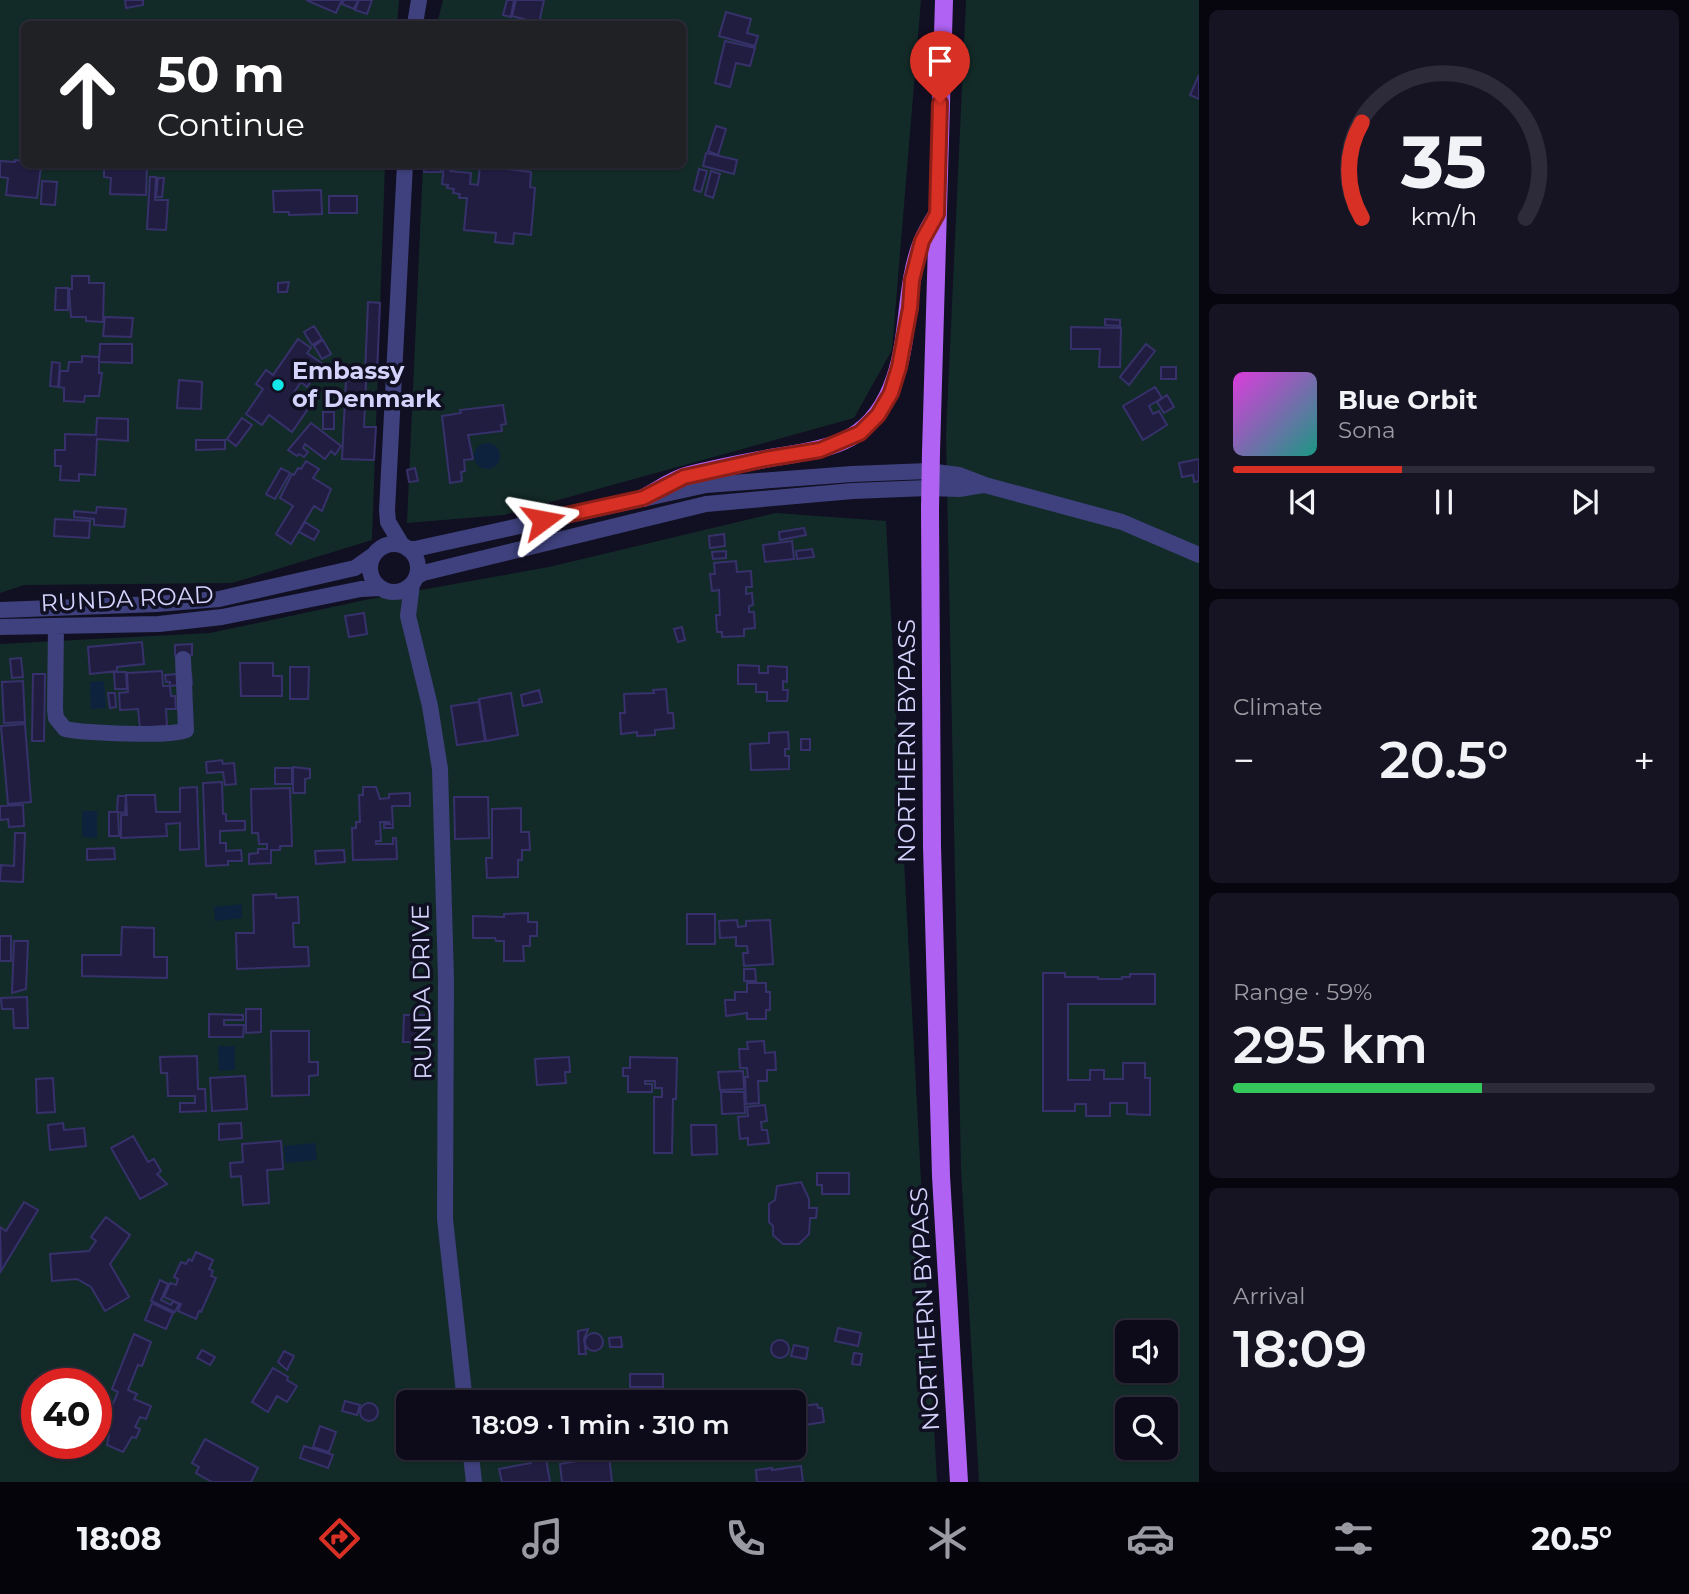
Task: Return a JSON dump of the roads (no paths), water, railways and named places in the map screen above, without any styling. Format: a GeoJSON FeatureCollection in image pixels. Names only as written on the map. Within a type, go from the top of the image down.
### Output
{"type":"FeatureCollection","features":[{"type":"Feature","properties":{"kind":"main road","name":"NORTHERN BYPASS"},"geometry":{"type":"LineString","coordinates":[[944,0],[930,509],[932,846],[940,1121],[959,1482]]}},
{"type":"Feature","properties":{"kind":"main road"},"geometry":{"type":"LineString","coordinates":[[643,498],[684,477],[820,450],[860,433],[878,415],[891,393],[899,367],[916,263],[922,241],[937,214]]}},
{"type":"Feature","properties":{"kind":"street"},"geometry":{"type":"LineString","coordinates":[[416,21],[419,0]]}},
{"type":"Feature","properties":{"kind":"street"},"geometry":{"type":"LineString","coordinates":[[405,168],[388,522],[369,570],[374,583],[384,590],[408,617]]}},
{"type":"Feature","properties":{"kind":"street"},"geometry":{"type":"LineString","coordinates":[[378,551],[396,544],[415,549],[706,485],[928,471],[959,475],[985,485],[1122,522],[1199,555]]}},
{"type":"Feature","properties":{"kind":"street"},"geometry":{"type":"LineString","coordinates":[[384,590],[399,593],[423,573],[706,504],[853,491],[959,489],[985,485]]}},
{"type":"Feature","properties":{"kind":"street","name":"RUNDA DRIVE"},"geometry":{"type":"LineString","coordinates":[[388,522],[416,560],[408,617],[430,706],[440,769],[446,978],[445,1219],[464,1390]]}},
{"type":"Feature","properties":{"kind":"street","name":"RUNDA ROAD"},"geometry":{"type":"LineString","coordinates":[[0,610],[129,606],[219,599],[355,568],[378,551]]}},
{"type":"Feature","properties":{"kind":"street","name":"RUNDA ROAD"},"geometry":{"type":"LineString","coordinates":[[0,627],[159,624],[222,617],[361,589],[384,590]]}},
{"type":"Feature","properties":{"kind":"street"},"geometry":{"type":"LineString","coordinates":[[56,626],[55,709],[56,718],[65,729],[181,733],[186,730],[183,659]]}},
{"type":"Feature","properties":{"kind":"street"},"geometry":{"type":"LineString","coordinates":[[471,1460],[474,1482]]}},
{"type":"Feature","properties":{"kind":"water"},"geometry":{"type":"Polygon","coordinates":[[[487,443],[496,447],[500,456],[496,465],[487,469],[478,465],[474,456],[478,447],[487,443]]]}},
{"type":"Feature","properties":{"kind":"water"},"geometry":{"type":"Polygon","coordinates":[[[104,681],[106,708],[91,709],[90,682],[104,681]]]}},
{"type":"Feature","properties":{"kind":"water"},"geometry":{"type":"Polygon","coordinates":[[[82,811],[97,811],[97,838],[82,837],[82,811]]]}},
{"type":"Feature","properties":{"kind":"water"},"geometry":{"type":"Polygon","coordinates":[[[242,904],[242,918],[215,921],[214,907],[242,904]]]}},
{"type":"Feature","properties":{"kind":"water"},"geometry":{"type":"Polygon","coordinates":[[[218,1046],[235,1046],[235,1070],[219,1071],[218,1046]]]}},
{"type":"Feature","properties":{"kind":"water"},"geometry":{"type":"Polygon","coordinates":[[[315,1143],[317,1160],[285,1163],[284,1146],[315,1143]]]}},
{"type":"Feature","properties":{"kind":"place","name":"Embassy of Denmark"},"geometry":{"type":"Point","coordinates":[278,385]}}]}
